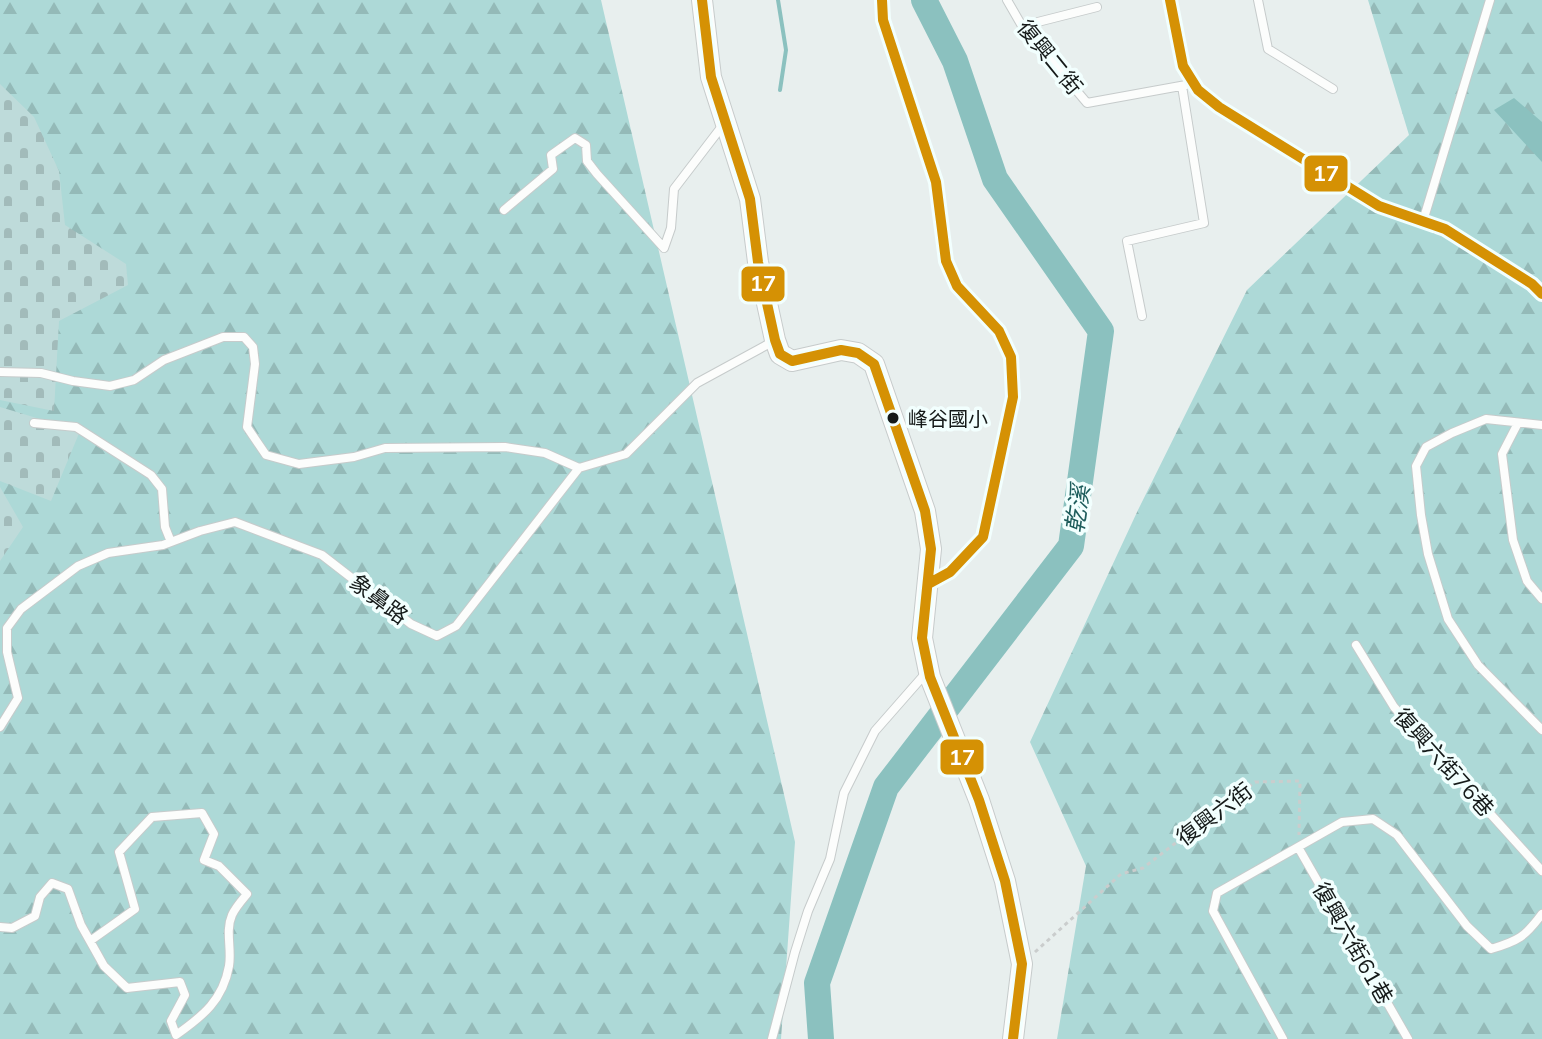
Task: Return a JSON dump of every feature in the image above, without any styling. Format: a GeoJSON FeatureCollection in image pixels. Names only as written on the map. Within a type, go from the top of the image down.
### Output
{"type":"FeatureCollection","features":[{"type":"Feature","properties":{"kind":"street"},"geometry":{"type":"LineString","coordinates":[[702,0],[711,77],[750,199],[758,262],[780,354],[792,361],[841,350],[858,353],[874,364],[925,511],[931,549],[922,638],[929,674],[979,800],[1005,881],[1022,964],[1013,1039]]}},
{"type":"Feature","properties":{"kind":"lane"},"geometry":{"type":"LineString","coordinates":[[882,0],[883,20],[936,182],[946,261],[957,286],[999,331],[1011,357],[1013,397],[983,537],[950,572],[928,584]]}},
{"type":"Feature","properties":{"kind":"lane","name":"復興二街"},"geometry":{"type":"LineString","coordinates":[[1007,0],[1022,26],[1087,103],[1194,83]]}},
{"type":"Feature","properties":{"kind":"lane"},"geometry":{"type":"LineString","coordinates":[[1170,0],[1183,66],[1198,90],[1219,107],[1379,206],[1445,229],[1532,284],[1542,294]]}},
{"type":"Feature","properties":{"kind":"lane"},"geometry":{"type":"LineString","coordinates":[[1258,0],[1268,49],[1333,89]]}},
{"type":"Feature","properties":{"kind":"lane"},"geometry":{"type":"LineString","coordinates":[[1423,221],[1490,0]]}},
{"type":"Feature","properties":{"kind":"lane"},"geometry":{"type":"LineString","coordinates":[[1022,26],[1097,7]]}},
{"type":"Feature","properties":{"kind":"lane"},"geometry":{"type":"LineString","coordinates":[[1142,316],[1127,241],[1204,223],[1182,86]]}},
{"type":"Feature","properties":{"kind":"lane"},"geometry":{"type":"LineString","coordinates":[[504,210],[553,169],[551,155],[575,138],[586,145],[587,161],[597,174],[664,248],[671,228],[674,189],[726,121]]}},
{"type":"Feature","properties":{"kind":"lane"},"geometry":{"type":"LineString","coordinates":[[0,372],[41,373],[110,386],[134,380],[164,360],[223,337],[244,337],[253,347],[255,364],[247,427],[266,455],[299,464],[354,457],[385,448],[505,447],[545,453],[579,468],[626,454],[697,383],[775,340]]}},
{"type":"Feature","properties":{"kind":"lane"},"geometry":{"type":"LineString","coordinates":[[1542,425],[1486,419],[1426,447],[1416,466],[1428,554],[1448,619],[1478,665],[1542,730]]}},
{"type":"Feature","properties":{"kind":"lane"},"geometry":{"type":"LineString","coordinates":[[34,423],[76,427],[151,475],[162,489],[165,527],[171,542]]}},
{"type":"Feature","properties":{"kind":"lane"},"geometry":{"type":"LineString","coordinates":[[1518,423],[1502,454],[1513,540],[1527,581],[1542,599]]}},
{"type":"Feature","properties":{"kind":"lane","name":"象鼻路"},"geometry":{"type":"LineString","coordinates":[[0,727],[18,698],[7,652],[7,628],[21,609],[78,566],[108,553],[163,545],[235,522],[322,555],[411,624],[437,636],[456,626],[579,468]]}},
{"type":"Feature","properties":{"kind":"lane","name":"復興六街76巷"},"geometry":{"type":"LineString","coordinates":[[1356,645],[1394,707],[1542,871]]}},
{"type":"Feature","properties":{"kind":"lane"},"geometry":{"type":"LineString","coordinates":[[772,1039],[808,911],[830,859],[844,793],[875,731],[929,674]]}},
{"type":"Feature","properties":{"kind":"lane"},"geometry":{"type":"LineString","coordinates":[[0,927],[12,928],[35,916],[40,897],[52,883],[68,889],[81,925],[104,966],[127,988],[180,982],[185,995],[171,1021],[176,1035],[200,1018],[218,998],[229,965],[228,933],[232,915],[247,894],[219,866],[204,860],[214,834],[202,813],[152,817],[119,852],[135,909],[90,941]]}},
{"type":"Feature","properties":{"kind":"lane"},"geometry":{"type":"LineString","coordinates":[[1283,1039],[1213,911],[1217,893],[1342,822],[1373,819],[1397,835],[1467,926],[1491,949],[1510,944],[1529,932],[1542,914]]}},
{"type":"Feature","properties":{"kind":"lane","name":"復興六街61巷"},"geometry":{"type":"LineString","coordinates":[[1298,847],[1408,1039]]}},
{"type":"Feature","properties":{"kind":"path","name":"復興六街"},"geometry":{"type":"LineString","coordinates":[[1022,964],[1121,874],[1143,868],[1255,782],[1300,781],[1298,847]]}},
{"type":"Feature","properties":{"kind":"green space"},"geometry":{"type":"Polygon","coordinates":[[[0,0],[601,0],[795,842],[781,1039],[0,1039],[0,0]]]}},
{"type":"Feature","properties":{"kind":"green space"},"geometry":{"type":"Polygon","coordinates":[[[1368,0],[1542,0],[1542,1039],[1057,1039],[1086,866],[1030,742],[1138,510],[1247,290],[1409,135],[1368,0]]]}},
{"type":"Feature","properties":{"kind":"green space"},"geometry":{"type":"Polygon","coordinates":[[[0,84],[34,117],[59,171],[65,225],[126,264],[128,285],[59,321],[54,411],[0,400],[0,84]]]}},
{"type":"Feature","properties":{"kind":"green space"},"geometry":{"type":"Polygon","coordinates":[[[0,407],[80,431],[51,501],[0,481],[0,407]]]}},
{"type":"Feature","properties":{"kind":"green space"},"geometry":{"type":"Polygon","coordinates":[[[0,487],[23,527],[0,561],[0,487]]]}},
{"type":"Feature","properties":{"kind":"shaded area"},"geometry":{"type":"Polygon","coordinates":[[[1514,98],[1542,122],[1542,162],[1494,110],[1514,98]]]}},
{"type":"Feature","properties":{"kind":"waterway"},"geometry":{"type":"LineString","coordinates":[[778,0],[786,50],[780,90]]}},
{"type":"Feature","properties":{"kind":"waterway","name":"乾溪"},"geometry":{"type":"LineString","coordinates":[[821,1039],[817,983],[886,787],[1071,546],[1101,331],[995,179],[955,61],[924,0]]}},
{"type":"Feature","properties":{"kind":"transit line","name":"17"},"geometry":{"type":"LineString","coordinates":[[702,0],[711,77],[750,199],[758,262],[780,354],[792,361],[841,350],[858,353],[874,364],[925,511],[931,549],[922,638],[930,677],[979,800],[1005,881],[1022,964],[1013,1039]]}},
{"type":"Feature","properties":{"kind":"transit line","name":"17"},"geometry":{"type":"LineString","coordinates":[[882,0],[883,20],[936,182],[946,261],[957,286],[999,331],[1011,357],[1013,397],[983,537],[950,572],[928,584]]}},
{"type":"Feature","properties":{"kind":"transit line","name":"17"},"geometry":{"type":"LineString","coordinates":[[1170,0],[1183,66],[1198,90],[1219,107],[1379,206],[1445,229],[1532,284],[1542,294]]}},
{"type":"Feature","properties":{"kind":"place","name":"峰谷國小"},"geometry":{"type":"Point","coordinates":[893,418]}}]}
